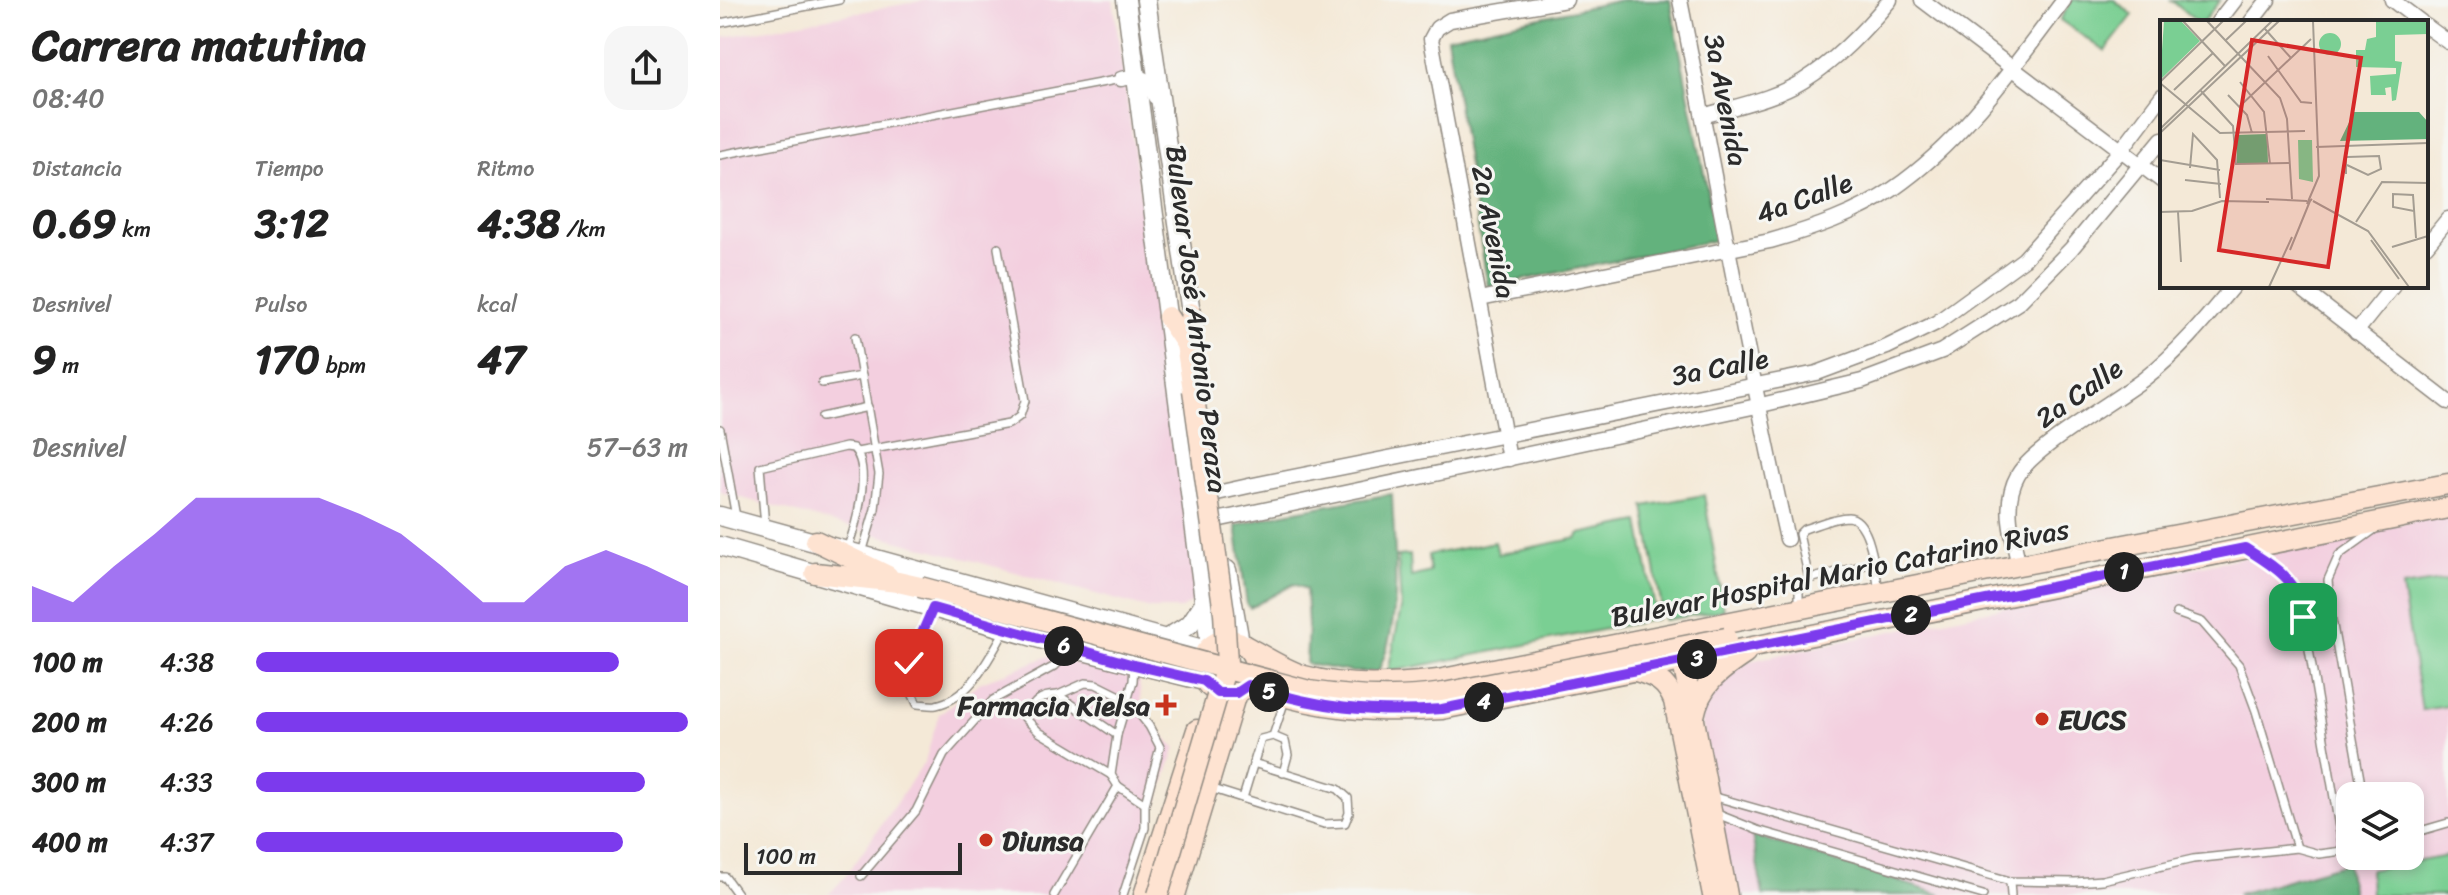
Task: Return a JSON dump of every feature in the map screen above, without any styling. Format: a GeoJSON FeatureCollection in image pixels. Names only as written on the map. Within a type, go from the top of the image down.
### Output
{"type":"FeatureCollection","features":[{"type":"Feature","properties":{"kind":"main road"},"geometry":{"type":"LineString","coordinates":[[1158,895],[1227,663],[1224,613],[1186,344],[1191,313]]}},
{"type":"Feature","properties":{"kind":"main road"},"geometry":{"type":"LineString","coordinates":[[1168,317],[1186,344]]}},
{"type":"Feature","properties":{"kind":"main road","name":"Bulevar Hospital Mario Catarino Rivas"},"geometry":{"type":"LineString","coordinates":[[898,582],[1309,691],[1368,699],[1415,697],[1726,638],[1821,605],[1880,592],[2448,484]]}},
{"type":"Feature","properties":{"kind":"main road","name":"Bulevar Hospital Mario Catarino Rivas"},"geometry":{"type":"LineString","coordinates":[[1242,689],[1356,710],[1399,712],[1442,709],[2448,508]]}},
{"type":"Feature","properties":{"kind":"main road"},"geometry":{"type":"LineString","coordinates":[[816,541],[898,582]]}},
{"type":"Feature","properties":{"kind":"main road"},"geometry":{"type":"LineString","coordinates":[[815,573],[898,582]]}},
{"type":"Feature","properties":{"kind":"main road"},"geometry":{"type":"LineString","coordinates":[[1793,617],[1827,631]]}},
{"type":"Feature","properties":{"kind":"main road","name":"Bulevar Hospital Mario Catarino Rivas"},"geometry":{"type":"LineString","coordinates":[[1244,645],[1303,676],[1349,683],[1396,684],[1476,674],[1665,636],[1793,617]]}},
{"type":"Feature","properties":{"kind":"main road"},"geometry":{"type":"LineString","coordinates":[[1665,636],[1683,662],[1710,803],[1712,894]]}},
{"type":"Feature","properties":{"kind":"main road"},"geometry":{"type":"LineString","coordinates":[[1175,895],[1242,689],[1255,670],[1255,662],[1244,645],[1224,639],[1208,648],[1200,665],[1207,685],[1218,693],[1242,689]]}},
{"type":"Feature","properties":{"kind":"main road"},"geometry":{"type":"LineString","coordinates":[[1694,716],[1701,693],[1710,681],[1722,669],[1757,646]]}},
{"type":"Feature","properties":{"kind":"main road"},"geometry":{"type":"LineString","coordinates":[[1636,671],[1664,682],[1674,701],[1712,894]]}},
{"type":"Feature","properties":{"kind":"main road"},"geometry":{"type":"LineString","coordinates":[[1144,895],[1207,685]]}},
{"type":"Feature","properties":{"kind":"street","name":"Bulevar José Antonio Peraza"},"geometry":{"type":"LineString","coordinates":[[1126,0],[1129,78],[1168,317],[1206,600],[1208,648]]}},
{"type":"Feature","properties":{"kind":"street","name":"Bulevar José Antonio Peraza"},"geometry":{"type":"LineString","coordinates":[[1146,0],[1217,493],[1244,645]]}},
{"type":"Feature","properties":{"kind":"street","name":"2a Avenida"},"geometry":{"type":"LineString","coordinates":[[1509,459],[1431,39],[1437,28],[1450,20],[1566,0]]}},
{"type":"Feature","properties":{"kind":"street","name":"3a Avenida"},"geometry":{"type":"LineString","coordinates":[[1680,0],[1753,387],[1787,539]]}},
{"type":"Feature","properties":{"kind":"street"},"geometry":{"type":"LineString","coordinates":[[1703,116],[1758,100],[1802,82],[1866,29],[1890,0]]}},
{"type":"Feature","properties":{"kind":"street"},"geometry":{"type":"LineString","coordinates":[[1922,0],[2160,180]]}},
{"type":"Feature","properties":{"kind":"street","name":"4a Calle"},"geometry":{"type":"LineString","coordinates":[[1480,299],[1770,241],[1815,228],[1892,190],[1949,141],[2012,69],[2064,0]]}},
{"type":"Feature","properties":{"kind":"street"},"geometry":{"type":"LineString","coordinates":[[2220,20],[2235,0]]}},
{"type":"Feature","properties":{"kind":"street"},"geometry":{"type":"LineString","coordinates":[[2253,20],[2268,0]]}},
{"type":"Feature","properties":{"kind":"street"},"geometry":{"type":"LineString","coordinates":[[2392,0],[2419,20]]}},
{"type":"Feature","properties":{"kind":"street"},"geometry":{"type":"LineString","coordinates":[[2428,27],[2448,42]]}},
{"type":"Feature","properties":{"kind":"street"},"geometry":{"type":"LineString","coordinates":[[1129,78],[1148,81],[1154,91],[1169,156]]}},
{"type":"Feature","properties":{"kind":"street","name":"3a Calle"},"geometry":{"type":"LineString","coordinates":[[1193,509],[1217,493],[1753,387],[1817,373],[1887,347],[1936,323],[2024,259],[2122,149],[2160,99]]}},
{"type":"Feature","properties":{"kind":"street","name":"3a Calle"},"geometry":{"type":"LineString","coordinates":[[1221,519],[1757,406],[1862,381],[1942,351],[2019,302],[2071,249],[2160,142]]}},
{"type":"Feature","properties":{"kind":"street"},"geometry":{"type":"LineString","coordinates":[[2428,244],[2448,219]]}},
{"type":"Feature","properties":{"kind":"street","name":"2a Calle"},"geometry":{"type":"LineString","coordinates":[[2019,565],[2009,518],[2010,499],[2018,474],[2043,450],[2143,380],[2176,352],[2231,288]]}},
{"type":"Feature","properties":{"kind":"street"},"geometry":{"type":"LineString","coordinates":[[2301,288],[2448,402]]}},
{"type":"Feature","properties":{"kind":"street"},"geometry":{"type":"LineString","coordinates":[[2356,332],[2391,288]]}},
{"type":"Feature","properties":{"kind":"street"},"geometry":{"type":"LineString","coordinates":[[728,518],[1208,648]]}},
{"type":"Feature","properties":{"kind":"street"},"geometry":{"type":"LineString","coordinates":[[720,546],[1207,685]]}},
{"type":"Feature","properties":{"kind":"street"},"geometry":{"type":"LineString","coordinates":[[1166,639],[1190,624],[1206,600]]}},
{"type":"Feature","properties":{"kind":"lane"},"geometry":{"type":"LineString","coordinates":[[720,23],[839,0]]}},
{"type":"Feature","properties":{"kind":"lane"},"geometry":{"type":"LineString","coordinates":[[720,155],[1129,78]]}},
{"type":"Feature","properties":{"kind":"lane"},"geometry":{"type":"LineString","coordinates":[[766,528],[760,467],[846,447],[857,452],[1009,424],[1020,416],[1025,401],[998,248]]}},
{"type":"Feature","properties":{"kind":"lane"},"geometry":{"type":"LineString","coordinates":[[854,551],[875,509],[879,474],[855,337]]}},
{"type":"Feature","properties":{"kind":"lane"},"geometry":{"type":"LineString","coordinates":[[822,383],[862,376]]}},
{"type":"Feature","properties":{"kind":"lane"},"geometry":{"type":"LineString","coordinates":[[821,417],[868,407]]}},
{"type":"Feature","properties":{"kind":"lane"},"geometry":{"type":"LineString","coordinates":[[720,429],[728,518]]}},
{"type":"Feature","properties":{"kind":"lane"},"geometry":{"type":"LineString","coordinates":[[854,551],[861,479],[857,452]]}},
{"type":"Feature","properties":{"kind":"lane"},"geometry":{"type":"LineString","coordinates":[[1809,579],[1799,534],[1804,529],[1847,517],[1859,520],[1866,529],[1880,592]]}},
{"type":"Feature","properties":{"kind":"lane"},"geometry":{"type":"LineString","coordinates":[[2361,782],[2331,614],[2328,580],[2339,555],[2389,519]]}},
{"type":"Feature","properties":{"kind":"lane"},"geometry":{"type":"LineString","coordinates":[[2245,548],[2287,578],[2301,602],[2336,796]]}},
{"type":"Feature","properties":{"kind":"lane"},"geometry":{"type":"LineString","coordinates":[[1793,617],[1799,588],[1809,579],[1873,563]]}},
{"type":"Feature","properties":{"kind":"lane"},"geometry":{"type":"LineString","coordinates":[[933,608],[909,663],[906,680],[917,704],[936,705],[954,696],[976,678],[1006,629]]}},
{"type":"Feature","properties":{"kind":"lane"},"geometry":{"type":"LineString","coordinates":[[2176,613],[2202,622],[2239,665],[2297,848]]}},
{"type":"Feature","properties":{"kind":"lane"},"geometry":{"type":"LineString","coordinates":[[861,876],[916,811],[944,755],[993,700],[1055,666],[1071,648]]}},
{"type":"Feature","properties":{"kind":"lane"},"geometry":{"type":"LineString","coordinates":[[1111,775],[1134,665]]}},
{"type":"Feature","properties":{"kind":"lane"},"geometry":{"type":"LineString","coordinates":[[1123,895],[1145,828],[1145,804],[1160,747],[1149,726],[1128,700],[1091,683],[1035,700],[1025,718],[1039,732],[1111,775],[1118,786],[1145,804]]}},
{"type":"Feature","properties":{"kind":"lane"},"geometry":{"type":"LineString","coordinates":[[1058,695],[1117,735]]}},
{"type":"Feature","properties":{"kind":"lane"},"geometry":{"type":"LineString","coordinates":[[1273,736],[1285,698]]}},
{"type":"Feature","properties":{"kind":"lane"},"geometry":{"type":"LineString","coordinates":[[1243,798],[1261,739],[1273,736],[1285,741],[1288,755],[1283,773]]}},
{"type":"Feature","properties":{"kind":"lane"},"geometry":{"type":"LineString","coordinates":[[1208,787],[1324,824],[1345,823],[1349,813],[1348,798],[1338,789],[1253,763]]}},
{"type":"Feature","properties":{"kind":"lane"},"geometry":{"type":"LineString","coordinates":[[1054,895],[1118,786]]}},
{"type":"Feature","properties":{"kind":"lane"},"geometry":{"type":"LineString","coordinates":[[1710,803],[1780,817],[2010,881],[2102,880],[2193,859],[2297,848],[2319,854],[2336,852]]}},
{"type":"Feature","properties":{"kind":"lane"},"geometry":{"type":"LineString","coordinates":[[1710,803],[1775,836],[1983,895]]}},
{"type":"Feature","properties":{"kind":"lane"},"geometry":{"type":"LineString","coordinates":[[1775,836],[1780,817]]}},
{"type":"Feature","properties":{"kind":"lane"},"geometry":{"type":"LineString","coordinates":[[2424,830],[2448,823]]}},
{"type":"Feature","properties":{"kind":"lane"},"geometry":{"type":"LineString","coordinates":[[720,877],[725,877],[738,895]]}},
{"type":"Feature","properties":{"kind":"lane"},"geometry":{"type":"LineString","coordinates":[[2010,881],[2011,895]]}},
{"type":"Feature","properties":{"kind":"shaded area"},"geometry":{"type":"Polygon","coordinates":[[[926,0],[1113,0],[1196,594],[1191,603],[1181,609],[1151,609],[720,492],[720,38],[926,0]]]}},
{"type":"Feature","properties":{"kind":"shaded area"},"geometry":{"type":"Polygon","coordinates":[[[2448,514],[2448,895],[1734,895],[1693,673],[2448,514]]]}},
{"type":"Feature","properties":{"kind":"shaded area"},"geometry":{"type":"Polygon","coordinates":[[[1049,656],[1139,680],[1141,703],[1154,727],[1176,747],[1126,895],[828,895],[845,877],[925,761],[939,714],[979,683],[1049,656]]]}},
{"type":"Feature","properties":{"kind":"green space"},"geometry":{"type":"Polygon","coordinates":[[[1621,0],[1670,0],[1717,240],[1488,287],[1447,37],[1621,0]]]}},
{"type":"Feature","properties":{"kind":"green space"},"geometry":{"type":"Polygon","coordinates":[[[2072,0],[2114,0],[2133,15],[2105,51],[2060,20],[2072,0]]]}},
{"type":"Feature","properties":{"kind":"green space"},"geometry":{"type":"Polygon","coordinates":[[[2171,0],[2220,0],[2205,20],[2195,20],[2171,0]]]}},
{"type":"Feature","properties":{"kind":"green space"},"geometry":{"type":"Polygon","coordinates":[[[1392,494],[1396,584],[1391,629],[1378,672],[1352,672],[1306,664],[1306,589],[1294,584],[1250,608],[1247,605],[1236,526],[1284,513],[1392,494]]]}},
{"type":"Feature","properties":{"kind":"green space"},"geometry":{"type":"Polygon","coordinates":[[[1704,495],[1724,610],[1664,620],[1644,506],[1704,495]]]}},
{"type":"Feature","properties":{"kind":"green space"},"geometry":{"type":"Polygon","coordinates":[[[1639,522],[1657,619],[1388,672],[1401,608],[1398,556],[1410,555],[1411,577],[1430,572],[1428,555],[1495,542],[1498,554],[1639,522]]]}},
{"type":"Feature","properties":{"kind":"green space"},"geometry":{"type":"Polygon","coordinates":[[[2448,580],[2448,706],[2422,710],[2402,587],[2448,580]]]}},
{"type":"Feature","properties":{"kind":"green space"},"geometry":{"type":"Polygon","coordinates":[[[1752,835],[1942,895],[1763,895],[1752,835]]]}},
{"type":"Feature","properties":{"kind":"green space"},"geometry":{"type":"Polygon","coordinates":[[[2448,856],[2448,895],[2371,895],[2370,870],[2424,870],[2424,860],[2448,856]]]}},
{"type":"Feature","properties":{"kind":"green space"},"geometry":{"type":"Polygon","coordinates":[[[2336,866],[2336,870],[2348,870],[2352,895],[2239,895],[2336,866]]]}},
{"type":"Feature","properties":{"kind":"place","name":"Farmacia Kielsa"},"geometry":{"type":"Point","coordinates":[1166,705]}},
{"type":"Feature","properties":{"kind":"place","name":"EUCS"},"geometry":{"type":"Point","coordinates":[2042,719]}},
{"type":"Feature","properties":{"kind":"place","name":"Diunsa"},"geometry":{"type":"Point","coordinates":[986,840]}},
{"type":"Feature","properties":{"kind":"route"},"geometry":{"type":"LineString","coordinates":[[909,663],[933,608],[1134,665],[1204,681],[1218,693],[1236,693],[1248,685],[1320,706],[1399,712],[1442,709],[2245,548],[2287,578],[2296,589],[2303,617]]}}]}
